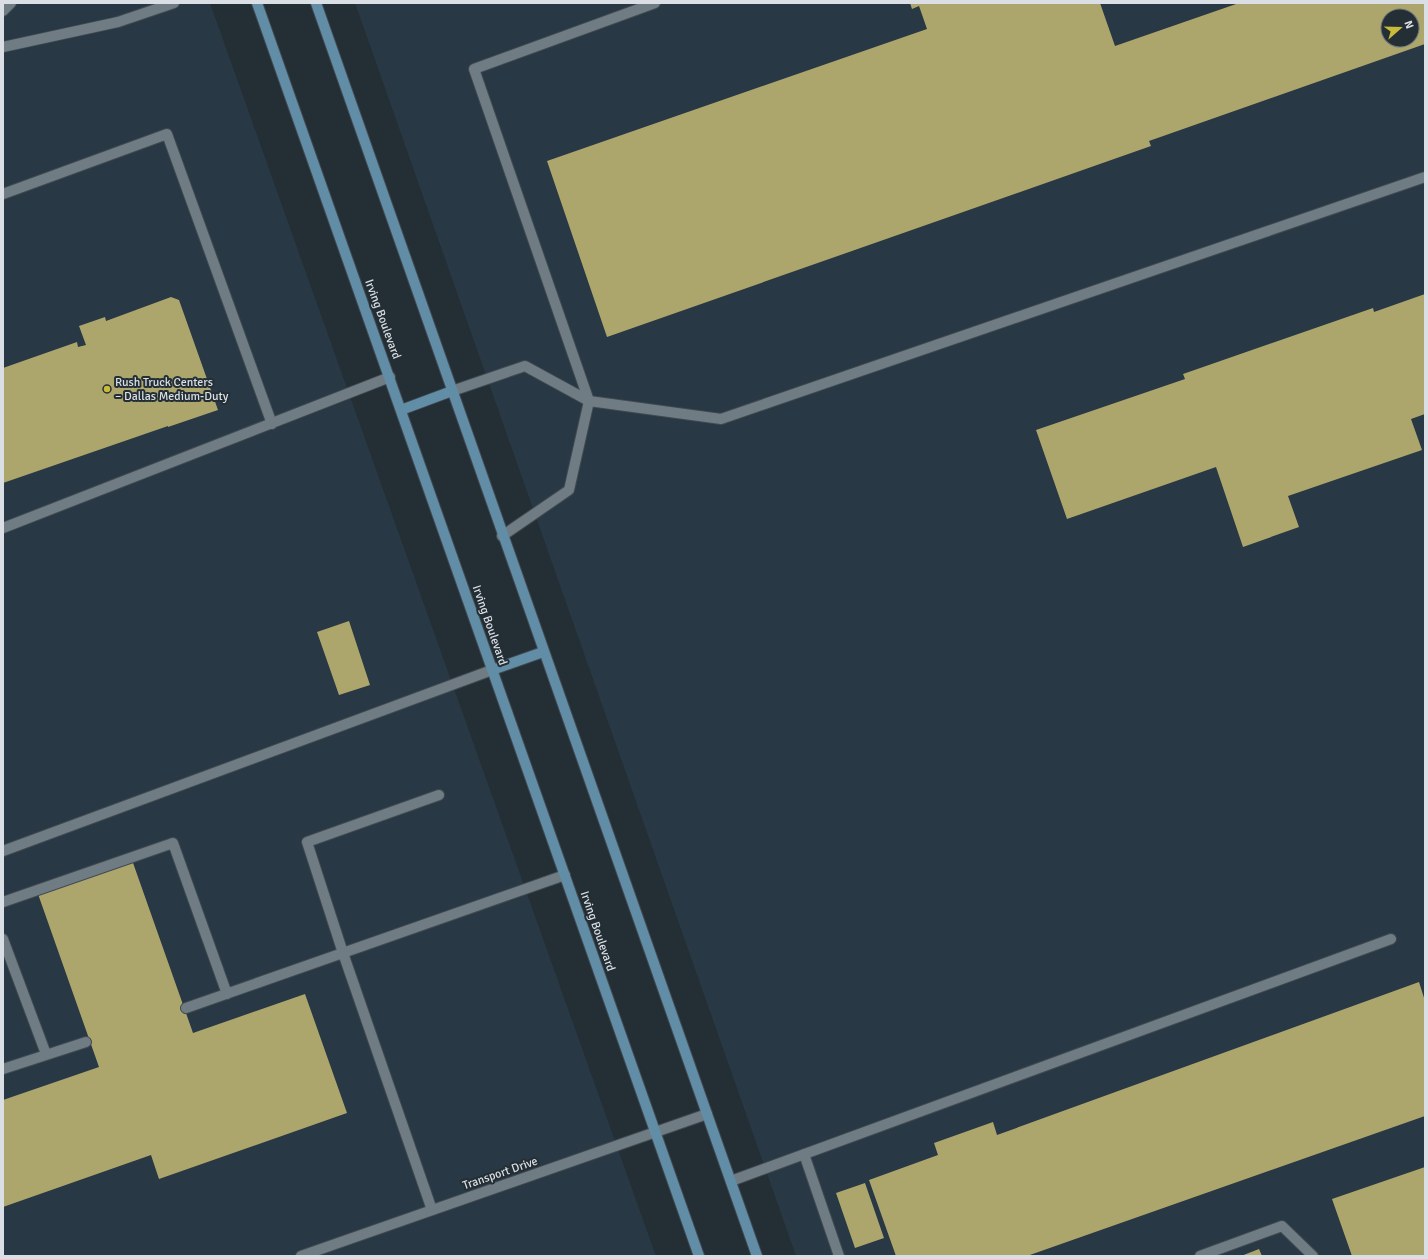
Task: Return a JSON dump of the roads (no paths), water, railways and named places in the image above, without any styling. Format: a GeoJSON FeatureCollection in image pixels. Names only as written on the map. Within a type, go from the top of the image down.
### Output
{"type":"FeatureCollection","features":[{"type":"Feature","properties":{"kind":"main road","name":"Irving Boulevard"},"geometry":{"type":"LineString","coordinates":[[257,3],[699,1256]]}},
{"type":"Feature","properties":{"kind":"main road"},"geometry":{"type":"LineString","coordinates":[[316,3],[502,536],[757,1256]]}},
{"type":"Feature","properties":{"kind":"main road"},"geometry":{"type":"LineString","coordinates":[[401,410],[452,391]]}},
{"type":"Feature","properties":{"kind":"main road"},"geometry":{"type":"LineString","coordinates":[[492,670],[543,652]]}},
{"type":"Feature","properties":{"kind":"street"},"geometry":{"type":"LineString","coordinates":[[3,11],[11,3]]}},
{"type":"Feature","properties":{"kind":"street"},"geometry":{"type":"LineString","coordinates":[[3,46],[118,22],[174,3]]}},
{"type":"Feature","properties":{"kind":"street"},"geometry":{"type":"LineString","coordinates":[[502,536],[568,490],[590,400],[474,69],[655,3]]}},
{"type":"Feature","properties":{"kind":"street"},"geometry":{"type":"LineString","coordinates":[[3,194],[167,134],[272,424]]}},
{"type":"Feature","properties":{"kind":"street"},"geometry":{"type":"LineString","coordinates":[[452,391],[525,366],[590,400],[721,419],[1425,177]]}},
{"type":"Feature","properties":{"kind":"street"},"geometry":{"type":"LineString","coordinates":[[3,528],[272,424],[338,396],[390,377]]}},
{"type":"Feature","properties":{"kind":"street"},"geometry":{"type":"LineString","coordinates":[[3,851],[492,670]]}},
{"type":"Feature","properties":{"kind":"street"},"geometry":{"type":"LineString","coordinates":[[432,1210],[343,953],[307,842],[439,795]]}},
{"type":"Feature","properties":{"kind":"street"},"geometry":{"type":"LineString","coordinates":[[3,902],[173,843],[227,994]]}},
{"type":"Feature","properties":{"kind":"street"},"geometry":{"type":"LineString","coordinates":[[186,1008],[565,875]]}},
{"type":"Feature","properties":{"kind":"street"},"geometry":{"type":"LineString","coordinates":[[3,939],[46,1054]]}},
{"type":"Feature","properties":{"kind":"street"},"geometry":{"type":"LineString","coordinates":[[731,1181],[1391,939]]}},
{"type":"Feature","properties":{"kind":"street"},"geometry":{"type":"LineString","coordinates":[[3,1069],[86,1042]]}},
{"type":"Feature","properties":{"kind":"street","name":"Transport Drive"},"geometry":{"type":"LineString","coordinates":[[301,1256],[707,1114]]}},
{"type":"Feature","properties":{"kind":"street"},"geometry":{"type":"LineString","coordinates":[[804,1154],[839,1256]]}},
{"type":"Feature","properties":{"kind":"street"},"geometry":{"type":"LineString","coordinates":[[1200,1256],[1282,1226],[1313,1256]]}},
{"type":"Feature","properties":{"kind":"place","name":"Rush Truck Centers – Dallas Medium-Duty"},"geometry":{"type":"Point","coordinates":[107,389]}}]}
